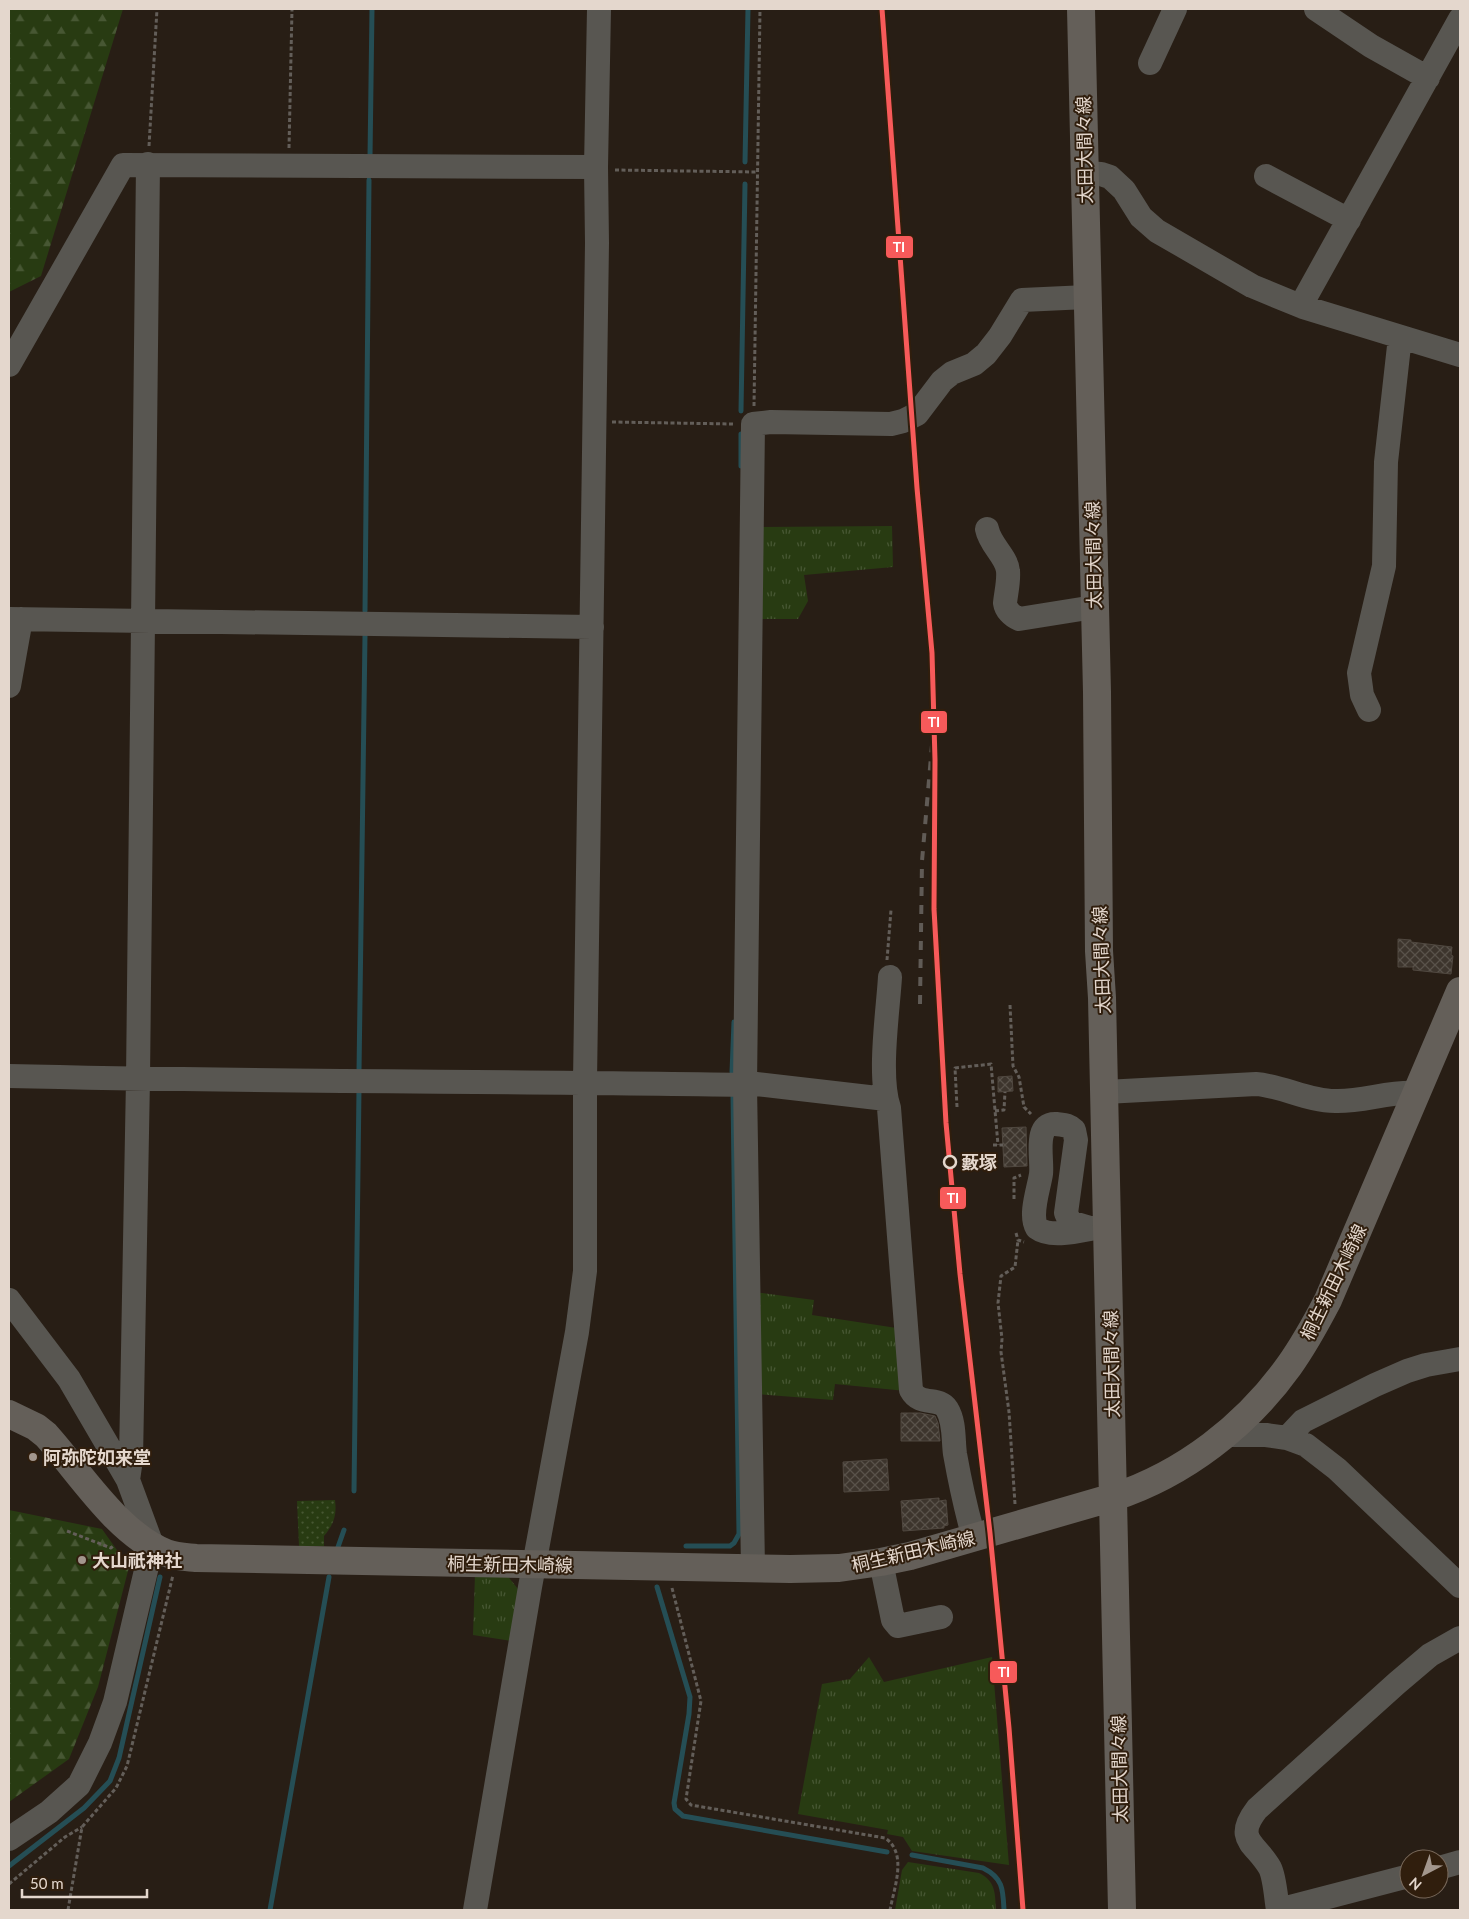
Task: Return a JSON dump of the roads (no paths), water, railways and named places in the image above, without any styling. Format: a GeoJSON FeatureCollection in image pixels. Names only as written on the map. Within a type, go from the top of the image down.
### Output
{"type":"FeatureCollection","features":[{"type":"Feature","properties":{"kind":"main road","name":"太田大間々線"},"geometry":{"type":"LineString","coordinates":[[1081,9],[1097,692],[1099,951],[1105,1092],[1098,1227],[1114,1496],[1122,1910]]}},
{"type":"Feature","properties":{"kind":"main road","name":"桐生新田木崎線"},"geometry":{"type":"LineString","coordinates":[[9,1414],[36,1427],[46,1436],[129,1531],[165,1552],[178,1556],[196,1558],[671,1568],[818,1569],[881,1562],[974,1538],[1114,1496],[1143,1486],[1178,1468],[1191,1461],[1224,1435],[1277,1381],[1312,1330],[1344,1265],[1460,991]]}},
{"type":"Feature","properties":{"kind":"street"},"geometry":{"type":"LineString","coordinates":[[475,1910],[534,1564],[577,1332],[585,1271],[585,1082],[599,9]]}},
{"type":"Feature","properties":{"kind":"street"},"geometry":{"type":"LineString","coordinates":[[1150,63],[1175,9]]}},
{"type":"Feature","properties":{"kind":"street"},"geometry":{"type":"LineString","coordinates":[[1316,9],[1371,46],[1428,78]]}},
{"type":"Feature","properties":{"kind":"street"},"geometry":{"type":"LineString","coordinates":[[1303,307],[1305,298],[1460,19]]}},
{"type":"Feature","properties":{"kind":"street"},"geometry":{"type":"LineString","coordinates":[[9,365],[123,166],[148,164],[596,167]]}},
{"type":"Feature","properties":{"kind":"street"},"geometry":{"type":"LineString","coordinates":[[128,1480],[131,1459],[138,1079],[148,164]]}},
{"type":"Feature","properties":{"kind":"street"},"geometry":{"type":"LineString","coordinates":[[1084,173],[1101,174],[1116,182],[1124,190],[1141,217],[1157,231],[1252,286],[1303,307],[1460,355]]}},
{"type":"Feature","properties":{"kind":"street"},"geometry":{"type":"LineString","coordinates":[[1266,176],[1348,220]]}},
{"type":"Feature","properties":{"kind":"street"},"geometry":{"type":"LineString","coordinates":[[753,1568],[745,1085],[753,424],[771,422],[891,424],[903,421],[922,409],[942,380],[952,373],[974,364],[986,354],[1000,336],[1022,300],[1087,297]]}},
{"type":"Feature","properties":{"kind":"street"},"geometry":{"type":"LineString","coordinates":[[1369,710],[1362,695],[1359,673],[1384,566],[1386,462],[1400,337]]}},
{"type":"Feature","properties":{"kind":"street"},"geometry":{"type":"LineString","coordinates":[[987,529],[991,542],[1008,572],[1005,603],[1014,616],[1019,619],[1094,607]]}},
{"type":"Feature","properties":{"kind":"street"},"geometry":{"type":"LineString","coordinates":[[9,686],[15,619],[592,627]]}},
{"type":"Feature","properties":{"kind":"street"},"geometry":{"type":"LineString","coordinates":[[890,977],[884,1053],[886,1099],[890,1108],[911,1390],[915,1397],[939,1403],[948,1410],[974,1538]]}},
{"type":"Feature","properties":{"kind":"street"},"geometry":{"type":"LineString","coordinates":[[9,1076],[138,1079],[756,1084],[886,1099]]}},
{"type":"Feature","properties":{"kind":"street"},"geometry":{"type":"LineString","coordinates":[[1105,1092],[1256,1084],[1268,1085],[1318,1100],[1359,1100],[1390,1093],[1416,1093]]}},
{"type":"Feature","properties":{"kind":"street"},"geometry":{"type":"LineString","coordinates":[[1047,1125],[1068,1125],[1074,1130],[1076,1140],[1066,1213],[1070,1222],[1098,1227],[1074,1232],[1046,1233],[1035,1224],[1036,1191],[1041,1174],[1041,1137],[1047,1125]]}},
{"type":"Feature","properties":{"kind":"street"},"geometry":{"type":"LineString","coordinates":[[9,1300],[70,1380],[128,1480],[152,1545],[115,1702],[100,1743],[78,1785],[49,1812],[9,1839]]}},
{"type":"Feature","properties":{"kind":"street"},"geometry":{"type":"LineString","coordinates":[[1287,1438],[1304,1421],[1375,1385],[1407,1371],[1460,1359]]}},
{"type":"Feature","properties":{"kind":"street"},"geometry":{"type":"LineString","coordinates":[[1224,1435],[1266,1435],[1287,1438],[1306,1445],[1337,1469],[1458,1580]]}},
{"type":"Feature","properties":{"kind":"street"},"geometry":{"type":"LineString","coordinates":[[881,1562],[893,1620],[898,1626],[941,1617]]}},
{"type":"Feature","properties":{"kind":"street"},"geometry":{"type":"LineString","coordinates":[[1399,1879],[1278,1910],[1270,1869],[1250,1841],[1246,1833],[1247,1825],[1257,1809],[1397,1683],[1430,1655],[1460,1638]]}},
{"type":"Feature","properties":{"kind":"waterway"},"geometry":{"type":"LineString","coordinates":[[370,157],[372,9]]}},
{"type":"Feature","properties":{"kind":"waterway"},"geometry":{"type":"LineString","coordinates":[[745,162],[748,9]]}},
{"type":"Feature","properties":{"kind":"waterway"},"geometry":{"type":"LineString","coordinates":[[365,611],[369,180]]}},
{"type":"Feature","properties":{"kind":"waterway"},"geometry":{"type":"LineString","coordinates":[[741,411],[745,184]]}},
{"type":"Feature","properties":{"kind":"waterway"},"geometry":{"type":"LineString","coordinates":[[741,434],[741,466]]}},
{"type":"Feature","properties":{"kind":"waterway"},"geometry":{"type":"LineString","coordinates":[[359,1072],[365,635]]}},
{"type":"Feature","properties":{"kind":"waterway"},"geometry":{"type":"LineString","coordinates":[[732,1072],[734,1022]]}},
{"type":"Feature","properties":{"kind":"waterway"},"geometry":{"type":"LineString","coordinates":[[354,1491],[359,1089]]}},
{"type":"Feature","properties":{"kind":"waterway"},"geometry":{"type":"LineString","coordinates":[[686,1546],[730,1546],[739,1534],[733,1096]]}},
{"type":"Feature","properties":{"kind":"waterway"},"geometry":{"type":"LineString","coordinates":[[338,1547],[344,1530]]}},
{"type":"Feature","properties":{"kind":"waterway"},"geometry":{"type":"LineString","coordinates":[[9,1866],[84,1808],[110,1781],[119,1758],[160,1577]]}},
{"type":"Feature","properties":{"kind":"waterway"},"geometry":{"type":"LineString","coordinates":[[270,1910],[329,1577]]}},
{"type":"Feature","properties":{"kind":"waterway"},"geometry":{"type":"LineString","coordinates":[[657,1587],[690,1697],[689,1714],[674,1803],[675,1809],[683,1816],[887,1852]]}},
{"type":"Feature","properties":{"kind":"waterway"},"geometry":{"type":"LineString","coordinates":[[912,1855],[983,1868],[990,1872],[1001,1885],[1004,1910]]}},
{"type":"Feature","properties":{"kind":"railway"},"geometry":{"type":"LineString","coordinates":[[920,1004],[922,861],[934,722]]}},
{"type":"Feature","properties":{"kind":"place","name":"藪塚"},"geometry":{"type":"Point","coordinates":[950,1162]}},
{"type":"Feature","properties":{"kind":"place","name":"阿弥陀如来堂"},"geometry":{"type":"Point","coordinates":[33,1457]}},
{"type":"Feature","properties":{"kind":"place","name":"大山祇神社"},"geometry":{"type":"Point","coordinates":[82,1560]}}]}
